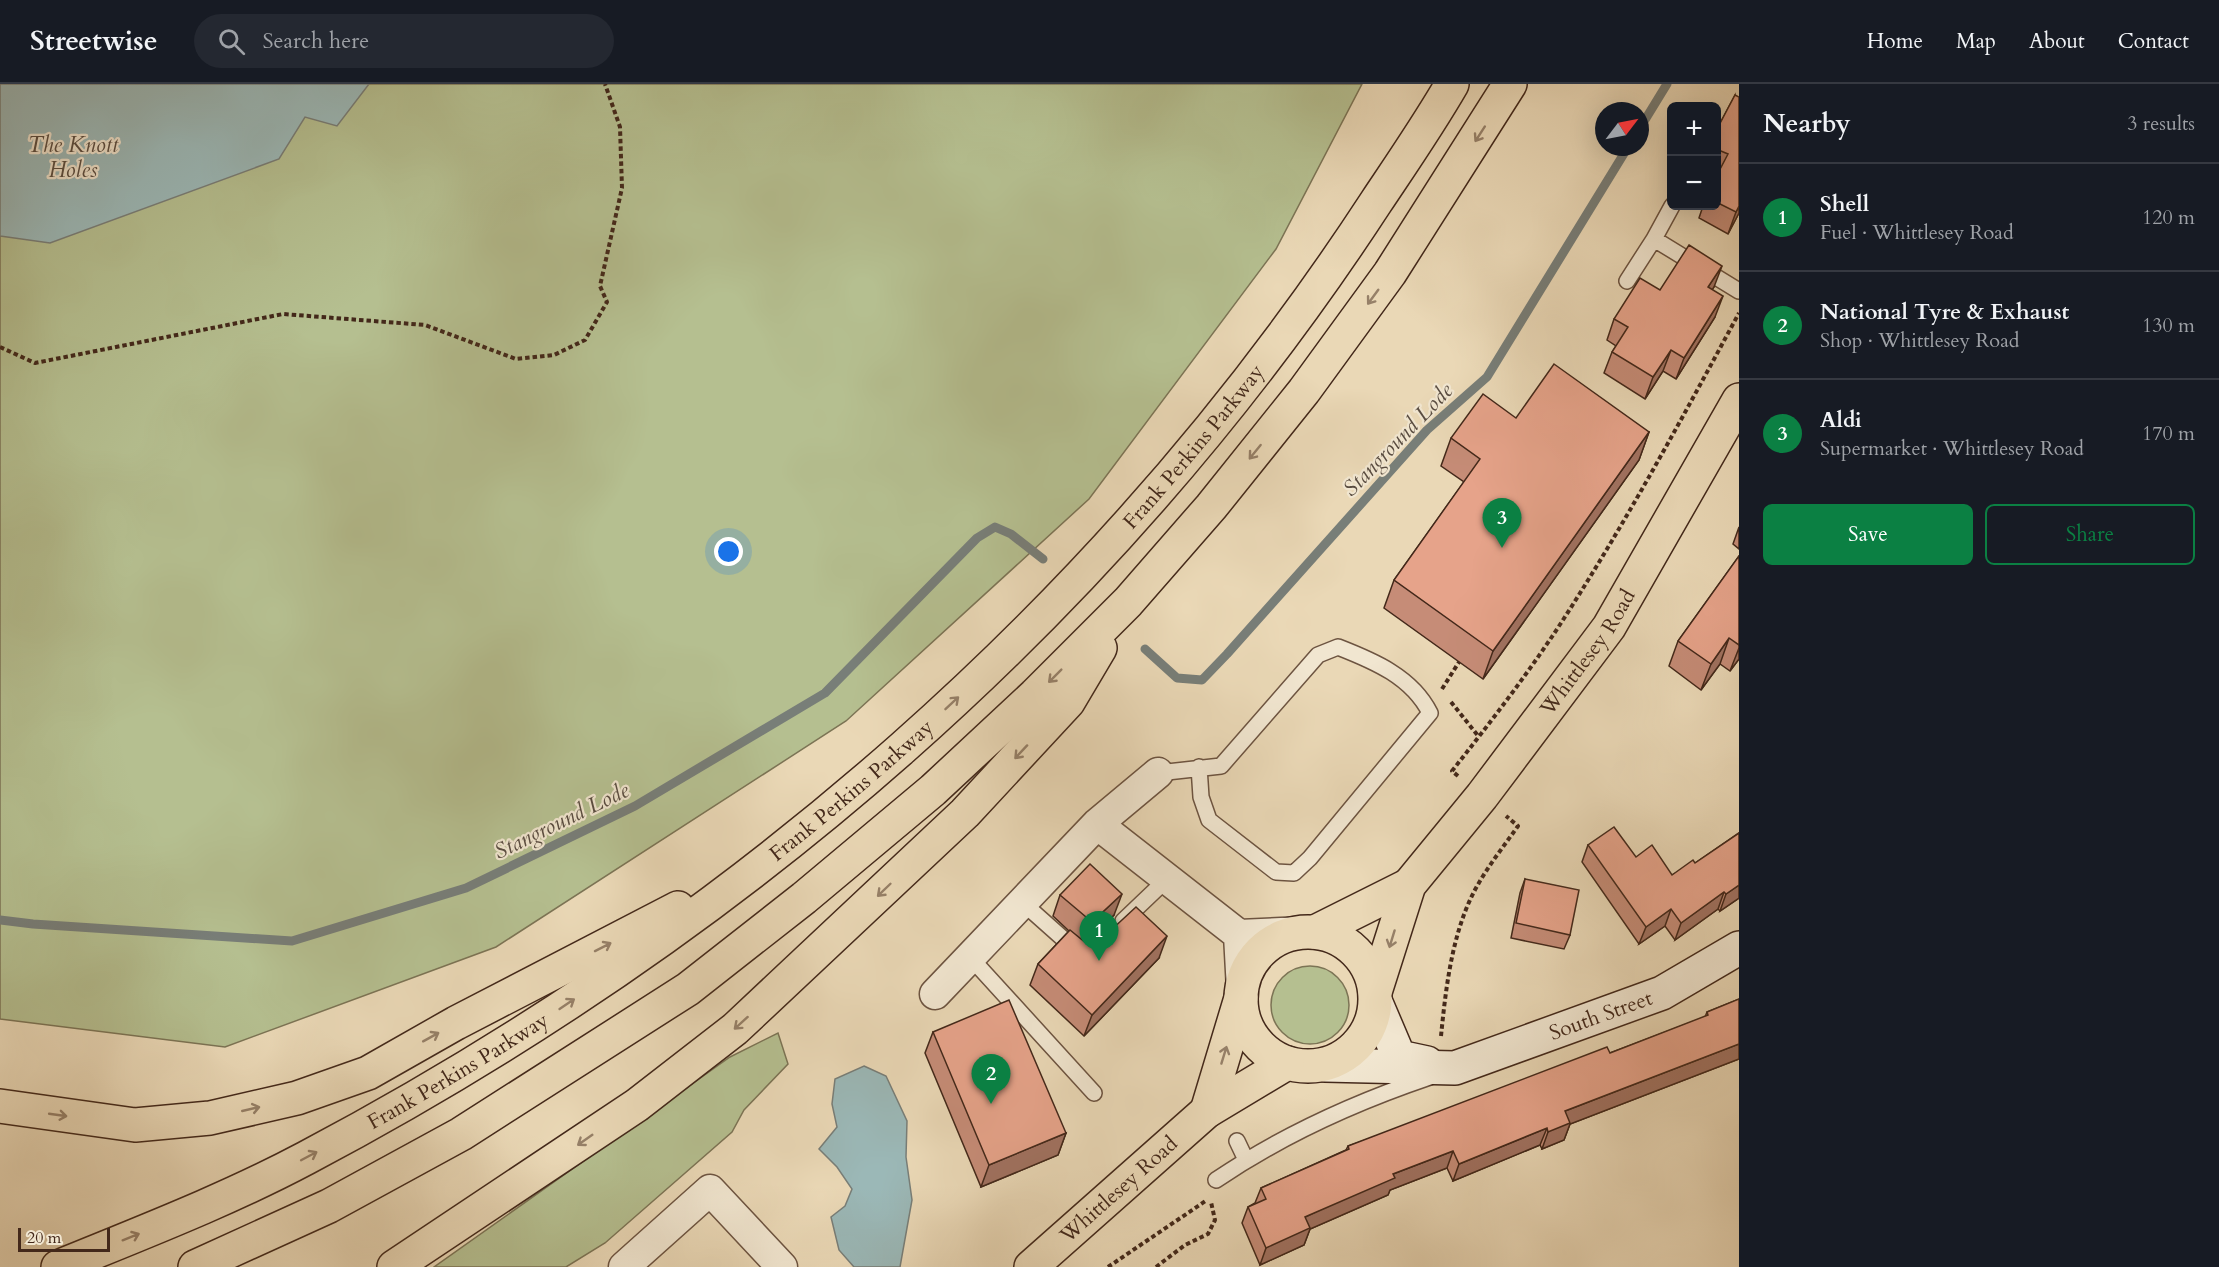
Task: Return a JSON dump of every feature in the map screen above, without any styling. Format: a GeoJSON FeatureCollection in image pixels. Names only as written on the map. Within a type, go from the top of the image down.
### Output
{"type":"FeatureCollection","features":[{"type":"Feature","properties":{"kind":"main road","name":"Frank Perkins Parkway"},"geometry":{"type":"LineString","coordinates":[[58,1267],[148,1230],[303,1160],[430,1089],[537,1025],[658,943],[771,860],[900,752],[1091,566],[1265,360],[1348,244],[1452,84]]}},
{"type":"Feature","properties":{"kind":"main road"},"geometry":{"type":"LineString","coordinates":[[195,1267],[329,1206],[461,1134],[688,990],[804,898],[933,790],[1035,695],[1128,602],[1211,507],[1304,391],[1390,273],[1510,84]]}},
{"type":"Feature","properties":{"kind":"main road","name":"Whittlesey Road"},"geometry":{"type":"LineString","coordinates":[[1376,998],[1409,885],[1482,796],[1609,627],[1739,400]]}},
{"type":"Feature","properties":{"kind":"main road"},"geometry":{"type":"LineString","coordinates":[[394,1267],[627,1112],[735,1029],[965,813],[1068,702],[1128,602]]}},
{"type":"Feature","properties":{"kind":"main road"},"geometry":{"type":"LineString","coordinates":[[0,1106],[135,1125],[210,1118],[297,1098],[368,1073],[467,1017],[771,860]]}},
{"type":"Feature","properties":{"kind":"main road","name":"Whittlesey Road"},"geometry":{"type":"LineString","coordinates":[[1309,932],[1409,885]]}},
{"type":"Feature","properties":{"kind":"main road"},"geometry":{"type":"LineString","coordinates":[[1207,1111],[1248,969],[1262,950],[1281,938],[1309,932],[1337,939],[1356,951],[1370,970],[1376,998],[1371,1024],[1361,1042],[1345,1056],[1325,1065],[1306,1067],[1287,1063],[1269,1053],[1253,1039],[1244,1019],[1241,994]]}},
{"type":"Feature","properties":{"kind":"main road","name":"Whittlesey Road"},"geometry":{"type":"LineString","coordinates":[[1031,1267],[1207,1111],[1287,1063]]}},
{"type":"Feature","properties":{"kind":"street"},"geometry":{"type":"LineString","coordinates":[[935,994],[1097,824],[1158,773]]}},
{"type":"Feature","properties":{"kind":"street"},"geometry":{"type":"LineString","coordinates":[[1097,824],[1239,935],[1309,932]]}},
{"type":"Feature","properties":{"kind":"street"},"geometry":{"type":"LineString","coordinates":[[1239,935],[1241,994]]}},
{"type":"Feature","properties":{"kind":"street","name":"South Street"},"geometry":{"type":"LineString","coordinates":[[1325,1065],[1455,1068],[1662,993],[1739,948]]}},
{"type":"Feature","properties":{"kind":"street"},"geometry":{"type":"LineString","coordinates":[[1376,998],[1399,1057],[1455,1068]]}},
{"type":"Feature","properties":{"kind":"street"},"geometry":{"type":"LineString","coordinates":[[624,1267],[710,1190],[782,1267]]}},
{"type":"Feature","properties":{"kind":"lane"},"geometry":{"type":"LineString","coordinates":[[1627,281],[1670,210]]}},
{"type":"Feature","properties":{"kind":"lane"},"geometry":{"type":"LineString","coordinates":[[1654,239],[1739,291]]}},
{"type":"Feature","properties":{"kind":"lane"},"geometry":{"type":"LineString","coordinates":[[1158,773],[1199,767],[1221,766],[1318,655],[1338,647],[1376,662],[1421,695],[1430,713],[1310,858],[1294,873],[1276,872],[1209,820],[1201,797],[1199,767]]}},
{"type":"Feature","properties":{"kind":"lane"},"geometry":{"type":"LineString","coordinates":[[1109,934],[1166,880]]}},
{"type":"Feature","properties":{"kind":"lane"},"geometry":{"type":"LineString","coordinates":[[1023,903],[1084,957],[1092,949]]}},
{"type":"Feature","properties":{"kind":"lane"},"geometry":{"type":"LineString","coordinates":[[970,957],[1094,1093]]}},
{"type":"Feature","properties":{"kind":"lane"},"geometry":{"type":"LineString","coordinates":[[1216,1180],[1246,1160],[1380,1094],[1455,1068]]}},
{"type":"Feature","properties":{"kind":"lane"},"geometry":{"type":"LineString","coordinates":[[1237,1141],[1246,1160]]}},
{"type":"Feature","properties":{"kind":"path"},"geometry":{"type":"LineString","coordinates":[[0,347],[35,363],[283,314],[425,325],[516,359],[554,355],[585,340],[607,302],[600,286],[622,188],[620,128],[605,84]]}},
{"type":"Feature","properties":{"kind":"path"},"geometry":{"type":"LineString","coordinates":[[1421,695],[1442,689],[1459,662]]}},
{"type":"Feature","properties":{"kind":"path"},"geometry":{"type":"LineString","coordinates":[[1442,689],[1479,737]]}},
{"type":"Feature","properties":{"kind":"path"},"geometry":{"type":"LineString","coordinates":[[1156,1267],[1185,1245],[1208,1234],[1215,1220],[1210,1198]]}},
{"type":"Feature","properties":{"kind":"green space"},"geometry":{"type":"Polygon","coordinates":[[[0,84],[1362,84],[1276,249],[1089,499],[846,721],[496,947],[225,1047],[0,1019],[0,84]]]}},
{"type":"Feature","properties":{"kind":"green space"},"geometry":{"type":"Polygon","coordinates":[[[1310,966],[1325,969],[1342,983],[1349,1005],[1346,1020],[1332,1037],[1310,1044],[1295,1041],[1278,1027],[1271,1005],[1274,990],[1288,973],[1310,966]]]}},
{"type":"Feature","properties":{"kind":"green space"},"geometry":{"type":"Polygon","coordinates":[[[778,1033],[788,1064],[744,1110],[732,1132],[605,1243],[566,1267],[434,1267],[730,1057],[778,1033]]]}},
{"type":"Feature","properties":{"kind":"water","name":"The Knott Holes"},"geometry":{"type":"Polygon","coordinates":[[[0,84],[369,84],[337,126],[305,117],[279,159],[50,243],[0,236],[0,84]]]}},
{"type":"Feature","properties":{"kind":"water"},"geometry":{"type":"Polygon","coordinates":[[[864,1066],[886,1076],[907,1121],[906,1157],[912,1200],[900,1267],[854,1267],[839,1250],[831,1217],[845,1206],[852,1189],[837,1167],[819,1149],[837,1127],[832,1104],[835,1079],[864,1066]]]}},
{"type":"Feature","properties":{"kind":"building"},"geometry":{"type":"Polygon","coordinates":[[[1735,95],[1739,97],[1739,206],[1736,212],[1721,204],[1721,167],[1728,154],[1721,151],[1721,122],[1735,95]]]}},
{"type":"Feature","properties":{"kind":"building"},"geometry":{"type":"Polygon","coordinates":[[[1689,245],[1722,266],[1708,287],[1723,296],[1684,358],[1671,350],[1653,377],[1612,352],[1628,327],[1614,319],[1640,278],[1660,290],[1689,245]]]}},
{"type":"Feature","properties":{"kind":"building"},"geometry":{"type":"Polygon","coordinates":[[[1554,364],[1649,432],[1493,651],[1394,580],[1480,459],[1451,438],[1483,394],[1516,418],[1554,364]]]}},
{"type":"Feature","properties":{"kind":"building"},"geometry":{"type":"Polygon","coordinates":[[[1739,556],[1739,645],[1729,638],[1711,664],[1678,641],[1739,556]]]}},
{"type":"Feature","properties":{"kind":"building"},"geometry":{"type":"Polygon","coordinates":[[[1614,827],[1636,857],[1652,845],[1672,875],[1693,860],[1695,863],[1739,833],[1739,885],[1726,894],[1724,892],[1681,923],[1671,909],[1646,927],[1588,845],[1614,827]]]}},
{"type":"Feature","properties":{"kind":"building"},"geometry":{"type":"Polygon","coordinates":[[[1090,864],[1122,894],[1092,922],[1060,895],[1090,864]]]}},
{"type":"Feature","properties":{"kind":"building"},"geometry":{"type":"Polygon","coordinates":[[[1525,879],[1579,890],[1570,935],[1516,923],[1525,879]]]}},
{"type":"Feature","properties":{"kind":"building"},"geometry":{"type":"Polygon","coordinates":[[[1136,907],[1167,936],[1092,1015],[1038,964],[1070,930],[1086,943],[1095,945],[1136,907]]]}},
{"type":"Feature","properties":{"kind":"building"},"geometry":{"type":"Polygon","coordinates":[[[1739,999],[1739,1044],[1565,1111],[1570,1123],[1548,1132],[1547,1128],[1459,1164],[1453,1151],[1393,1174],[1395,1178],[1305,1217],[1310,1228],[1266,1248],[1248,1207],[1266,1199],[1261,1188],[1349,1149],[1348,1146],[1607,1047],[1610,1053],[1708,1015],[1707,1012],[1739,999]]]}},
{"type":"Feature","properties":{"kind":"building"},"geometry":{"type":"Polygon","coordinates":[[[1009,1000],[1066,1133],[989,1165],[933,1032],[1009,1000]]]}},
{"type":"Feature","properties":{"kind":"waterway","name":"Stanground Lode"},"geometry":{"type":"LineString","coordinates":[[1649,113],[1667,84]]}},
{"type":"Feature","properties":{"kind":"waterway","name":"Stanground Lode"},"geometry":{"type":"LineString","coordinates":[[1145,649],[1177,678],[1202,680],[1427,430],[1487,377],[1622,156]]}},
{"type":"Feature","properties":{"kind":"waterway","name":"Stanground Lode"},"geometry":{"type":"LineString","coordinates":[[0,920],[292,941],[466,888],[635,806],[825,693],[977,538],[995,527],[1011,534],[1043,559]]}},
{"type":"Feature","properties":{"kind":"place","name":"Aldi"},"geometry":{"type":"Point","coordinates":[1502,548]}},
{"type":"Feature","properties":{"kind":"place","name":"Shell"},"geometry":{"type":"Point","coordinates":[1099,961]}},
{"type":"Feature","properties":{"kind":"place","name":"National Tyre & Exhaust"},"geometry":{"type":"Point","coordinates":[991,1104]}}]}
